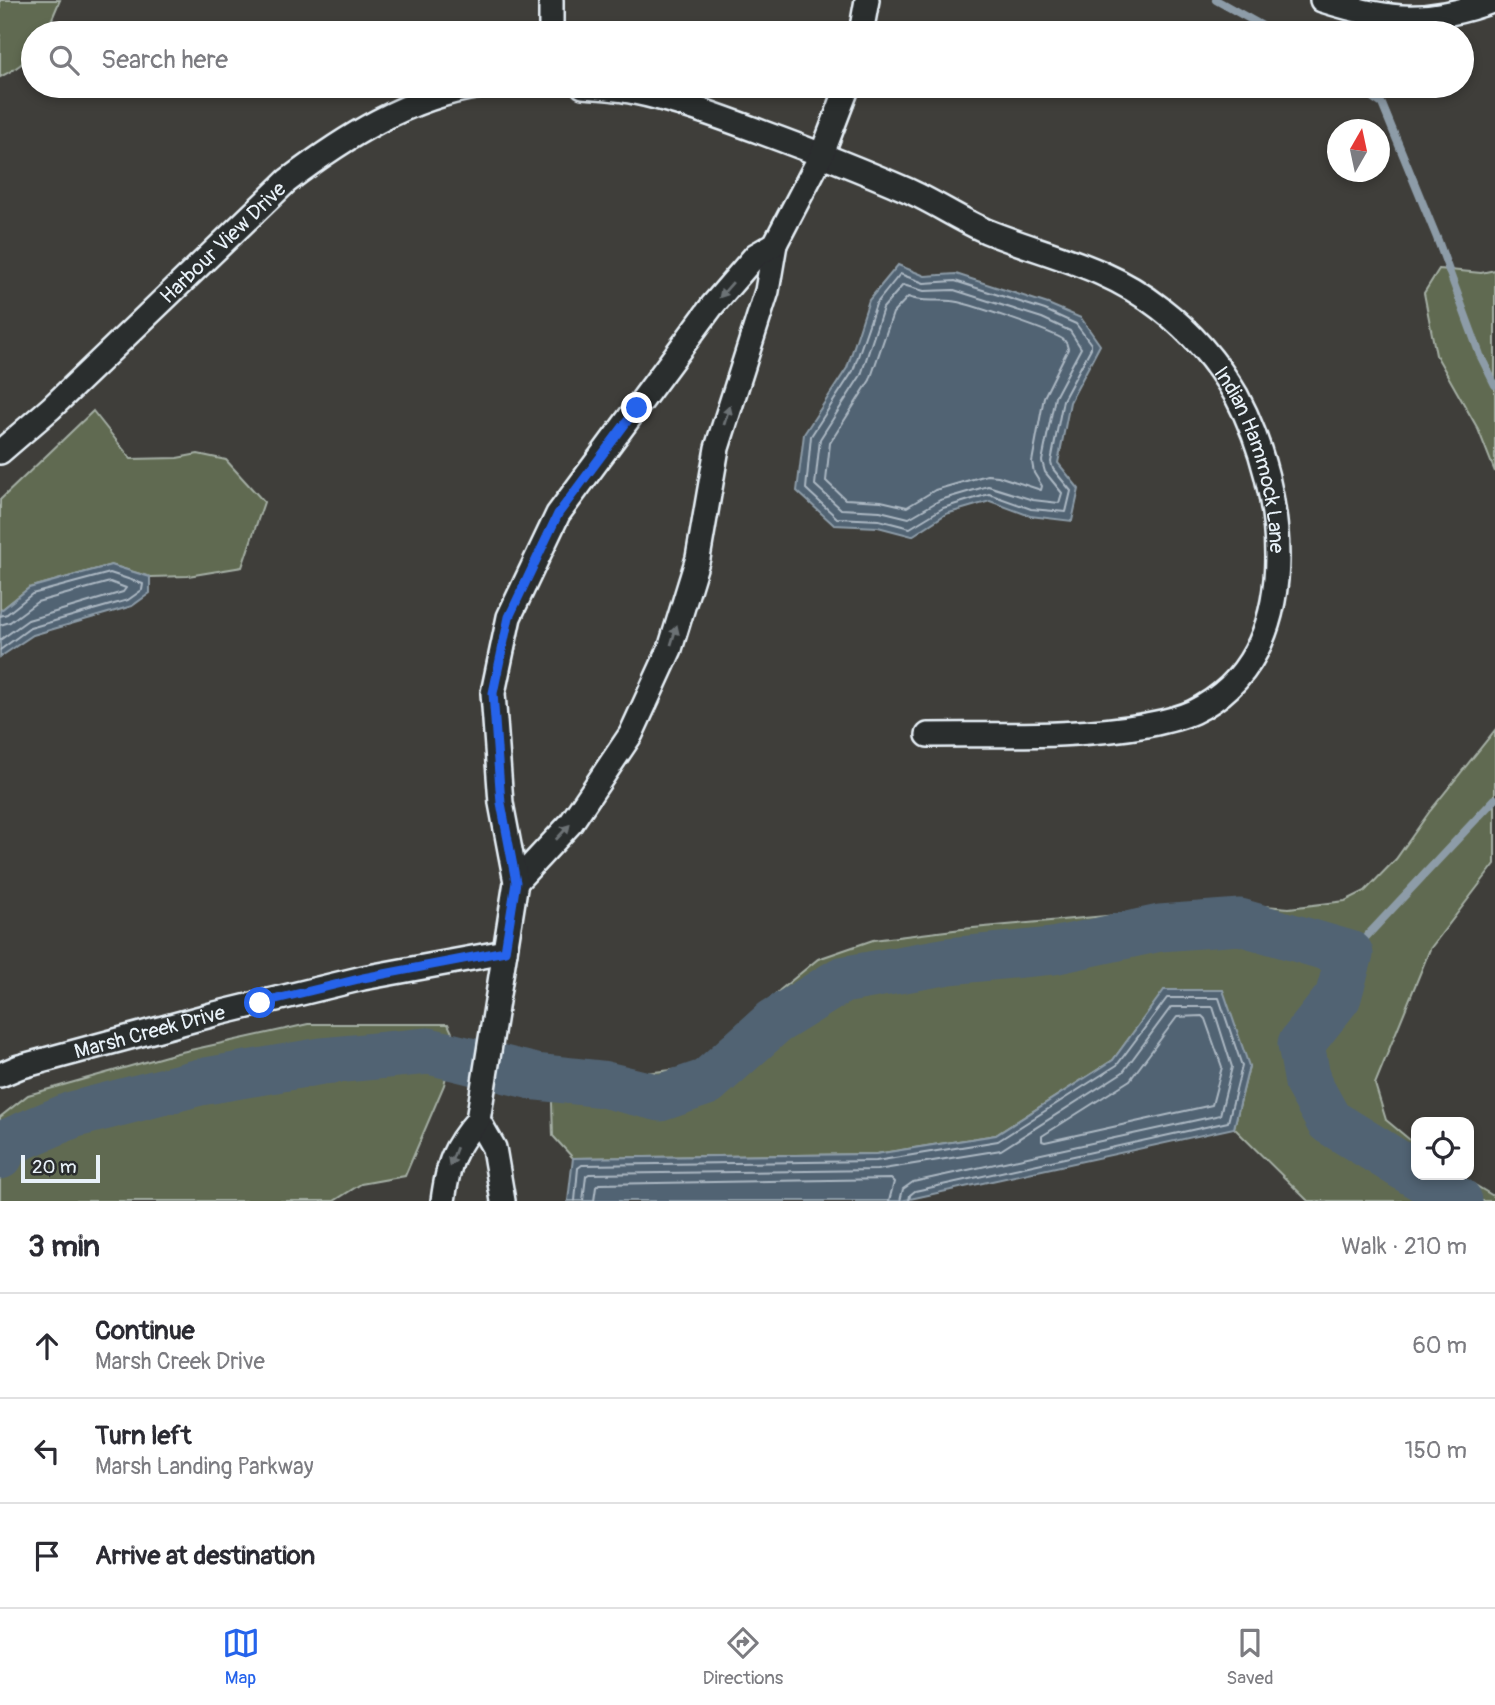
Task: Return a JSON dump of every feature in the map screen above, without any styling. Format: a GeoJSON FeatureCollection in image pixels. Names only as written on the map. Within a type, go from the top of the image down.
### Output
{"type":"FeatureCollection","features":[{"type":"Feature","properties":{"kind":"street"},"geometry":{"type":"LineString","coordinates":[[551,0],[551,21]]}},
{"type":"Feature","properties":{"kind":"street"},"geometry":{"type":"LineString","coordinates":[[863,21],[867,0]]}},
{"type":"Feature","properties":{"kind":"street"},"geometry":{"type":"LineString","coordinates":[[1322,0],[1394,18],[1427,18],[1458,13],[1495,0]]}},
{"type":"Feature","properties":{"kind":"street","name":"Harbour View Drive"},"geometry":{"type":"LineString","coordinates":[[0,452],[51,408],[287,181],[324,153],[386,117],[430,98]]}},
{"type":"Feature","properties":{"kind":"street"},"geometry":{"type":"LineString","coordinates":[[661,98],[689,105],[821,154]]}},
{"type":"Feature","properties":{"kind":"street"},"geometry":{"type":"LineString","coordinates":[[516,882],[571,823],[631,734],[670,649],[698,558],[717,448],[767,291],[775,244],[821,154],[843,98]]}},
{"type":"Feature","properties":{"kind":"street","name":"Indian Hammock Lane"},"geometry":{"type":"LineString","coordinates":[[821,154],[910,192],[982,229],[1097,270],[1139,292],[1161,309],[1202,348],[1235,394],[1256,438],[1276,515],[1274,594],[1266,628],[1255,654],[1238,678],[1217,698],[1192,713],[1171,720],[1118,730],[1051,734],[928,735]]}},
{"type":"Feature","properties":{"kind":"street"},"geometry":{"type":"LineString","coordinates":[[443,1201],[452,1158],[480,1111],[516,882],[501,803],[493,693],[509,617],[558,514],[712,306],[756,255],[775,244]]}},
{"type":"Feature","properties":{"kind":"street","name":"Marsh Creek Drive"},"geometry":{"type":"LineString","coordinates":[[0,1075],[19,1067],[215,1014],[363,978],[505,951]]}},
{"type":"Feature","properties":{"kind":"street"},"geometry":{"type":"LineString","coordinates":[[480,1111],[494,1148],[503,1201]]}},
{"type":"Feature","properties":{"kind":"green space"},"geometry":{"type":"Polygon","coordinates":[[[0,0],[60,0],[51,21],[21,21],[21,64],[0,77],[0,0]]]}},
{"type":"Feature","properties":{"kind":"green space"},"geometry":{"type":"Polygon","coordinates":[[[1439,269],[1481,273],[1495,270],[1495,472],[1478,429],[1436,355],[1424,293],[1439,269]]]}},
{"type":"Feature","properties":{"kind":"green space"},"geometry":{"type":"Polygon","coordinates":[[[93,411],[131,459],[177,458],[198,454],[226,460],[264,502],[242,567],[188,576],[150,577],[111,565],[29,588],[0,611],[0,500],[93,411]]]}},
{"type":"Feature","properties":{"kind":"green space"},"geometry":{"type":"Polygon","coordinates":[[[1495,730],[1495,864],[1430,949],[1375,1084],[1386,1120],[1411,1141],[1411,1180],[1466,1180],[1495,1197],[1495,1201],[1308,1201],[1234,1128],[1249,1066],[1164,991],[1113,1060],[996,1135],[876,1154],[573,1158],[553,1136],[552,1103],[559,1062],[645,1073],[690,1068],[739,1032],[780,990],[818,959],[873,940],[962,929],[1240,904],[1289,908],[1345,901],[1365,891],[1396,859],[1430,811],[1495,730]]]}},
{"type":"Feature","properties":{"kind":"green space"},"geometry":{"type":"Polygon","coordinates":[[[308,1024],[448,1024],[455,1039],[444,1085],[405,1176],[361,1184],[334,1201],[0,1201],[0,1117],[28,1095],[177,1053],[308,1024]]]}},
{"type":"Feature","properties":{"kind":"water"},"geometry":{"type":"Polygon","coordinates":[[[898,265],[925,276],[956,274],[1048,304],[1081,318],[1100,345],[1070,402],[1058,463],[1079,489],[1072,521],[1030,516],[990,501],[946,514],[912,536],[878,527],[834,525],[797,491],[804,434],[847,368],[869,300],[898,265]]]}},
{"type":"Feature","properties":{"kind":"water"},"geometry":{"type":"Polygon","coordinates":[[[111,565],[150,577],[150,593],[132,606],[33,635],[0,657],[0,611],[29,588],[111,565]]]}},
{"type":"Feature","properties":{"kind":"water"},"geometry":{"type":"Polygon","coordinates":[[[1164,990],[1223,990],[1249,1066],[1234,1128],[901,1201],[568,1201],[573,1158],[876,1154],[996,1135],[1113,1060],[1164,990]]]}},
{"type":"Feature","properties":{"kind":"waterway"},"geometry":{"type":"LineString","coordinates":[[1216,0],[1254,21]]}},
{"type":"Feature","properties":{"kind":"waterway"},"geometry":{"type":"LineString","coordinates":[[1373,98],[1382,104],[1437,238],[1480,355],[1495,385]]}},
{"type":"Feature","properties":{"kind":"waterway"},"geometry":{"type":"LineString","coordinates":[[1350,954],[1495,799]]}},
{"type":"Feature","properties":{"kind":"waterway"},"geometry":{"type":"LineString","coordinates":[[0,1156],[6,1143],[72,1115],[200,1082],[322,1061],[429,1051],[536,1077],[602,1084],[660,1098],[707,1082],[774,1022],[842,980],[949,961],[1053,951],[1160,928],[1240,922],[1350,954],[1338,997],[1301,1044],[1308,1083],[1329,1121],[1459,1201]]}},
{"type":"Feature","properties":{"kind":"route"},"geometry":{"type":"LineString","coordinates":[[260,1003],[363,978],[505,951],[516,882],[501,803],[493,693],[509,617],[558,514],[637,408]]}}]}
